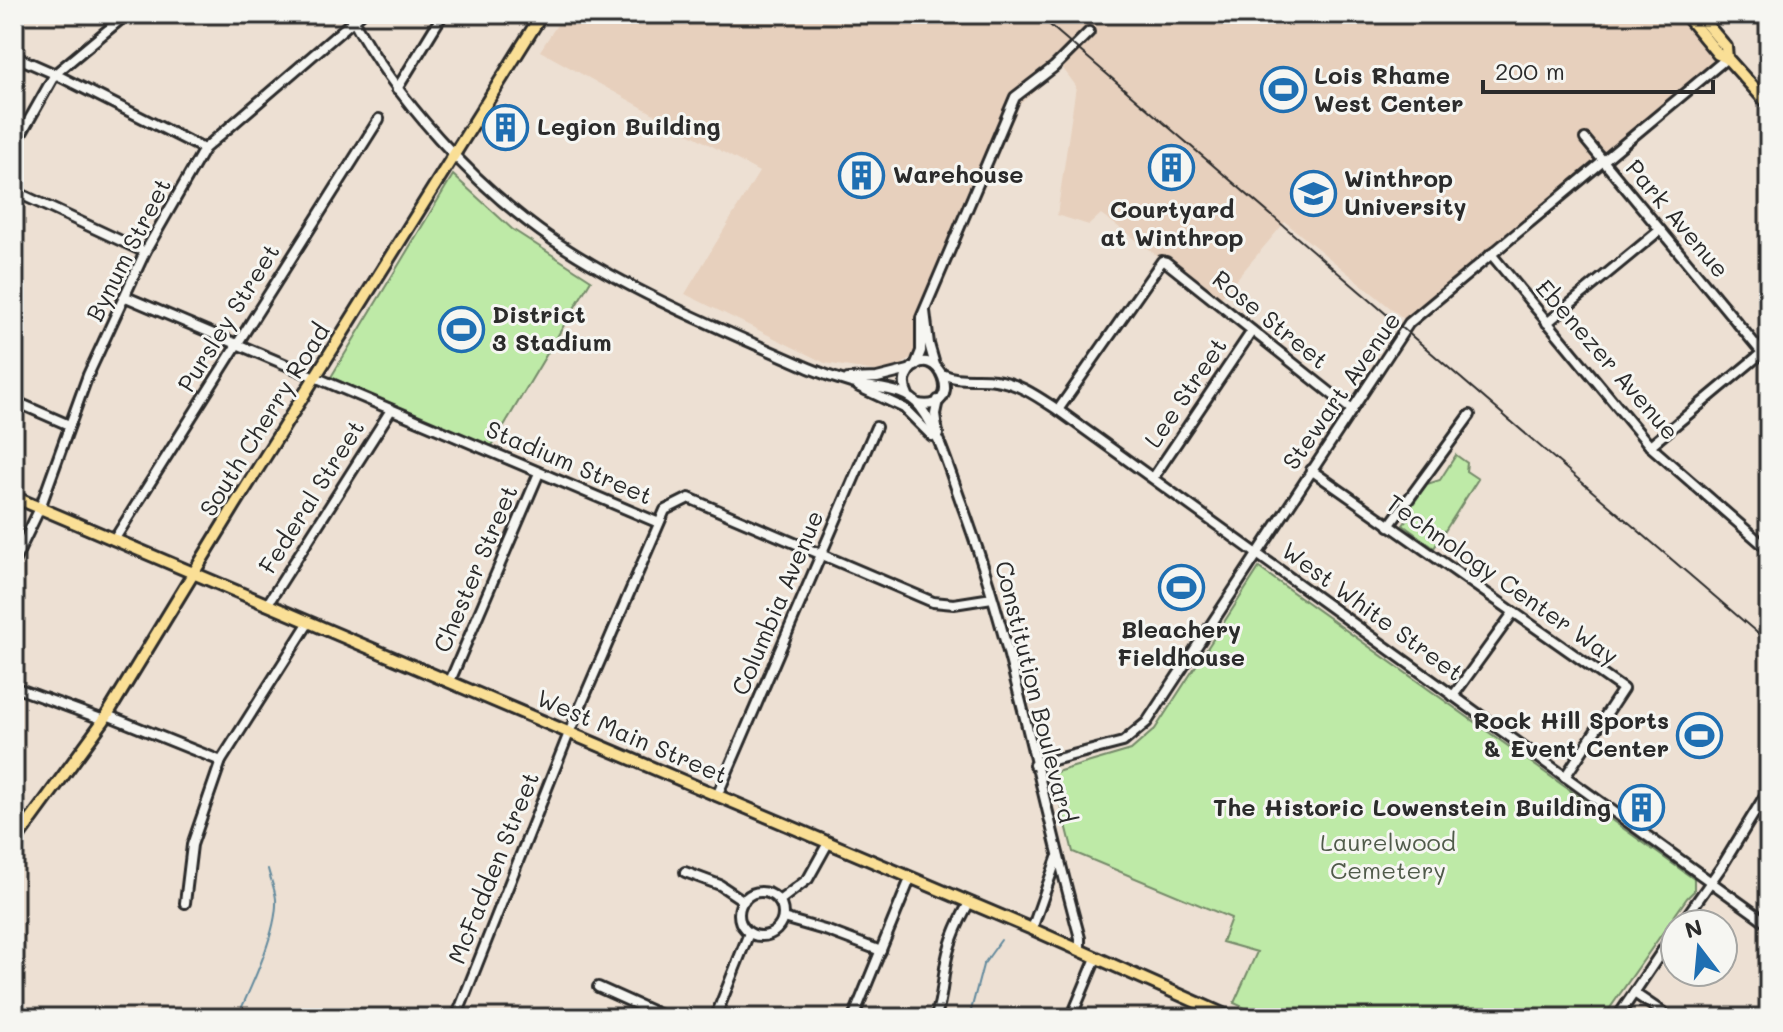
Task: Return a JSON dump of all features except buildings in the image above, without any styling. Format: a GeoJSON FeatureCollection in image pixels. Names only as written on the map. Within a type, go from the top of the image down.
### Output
{"type":"FeatureCollection","features":[{"type":"Feature","properties":{"kind":"main road","name":"South Cherry Road"},"geometry":{"type":"LineString","coordinates":[[14,843],[105,718],[542,14]]}},
{"type":"Feature","properties":{"kind":"main road"},"geometry":{"type":"LineString","coordinates":[[1685,14],[1718,54],[1727,58],[1769,105]]}},
{"type":"Feature","properties":{"kind":"main road"},"geometry":{"type":"LineString","coordinates":[[1698,14],[1726,47],[1727,58]]}},
{"type":"Feature","properties":{"kind":"main road","name":"West Main Street"},"geometry":{"type":"LineString","coordinates":[[14,497],[1032,929],[1232,1018]]}},
{"type":"Feature","properties":{"kind":"street"},"geometry":{"type":"LineString","coordinates":[[14,147],[55,74],[127,14]]}},
{"type":"Feature","properties":{"kind":"street"},"geometry":{"type":"LineString","coordinates":[[397,89],[443,14]]}},
{"type":"Feature","properties":{"kind":"street"},"geometry":{"type":"LineString","coordinates":[[355,16],[397,89],[455,155],[524,219],[583,259],[708,322],[910,411],[939,444]]}},
{"type":"Feature","properties":{"kind":"street","name":"Bynum Street"},"geometry":{"type":"LineString","coordinates":[[14,562],[40,508],[88,375],[145,252],[204,149],[355,16]]}},
{"type":"Feature","properties":{"kind":"street"},"geometry":{"type":"LineString","coordinates":[[851,383],[908,395],[904,382],[921,351],[921,318],[1015,97],[1054,67],[1089,32]]}},
{"type":"Feature","properties":{"kind":"street"},"geometry":{"type":"LineString","coordinates":[[14,56],[204,149]]}},
{"type":"Feature","properties":{"kind":"street","name":"Stewart Avenue"},"geometry":{"type":"LineString","coordinates":[[1034,765],[1112,745],[1138,732],[1155,711],[1409,323],[1727,58]]}},
{"type":"Feature","properties":{"kind":"street","name":"Pursley Street"},"geometry":{"type":"LineString","coordinates":[[114,540],[379,119]]}},
{"type":"Feature","properties":{"kind":"street","name":"Park Avenue"},"geometry":{"type":"LineString","coordinates":[[1585,139],[1766,350],[1769,361]]}},
{"type":"Feature","properties":{"kind":"street"},"geometry":{"type":"LineString","coordinates":[[14,191],[145,252]]}},
{"type":"Feature","properties":{"kind":"street"},"geometry":{"type":"LineString","coordinates":[[1547,323],[1660,230]]}},
{"type":"Feature","properties":{"kind":"street","name":"Ebenezer Avenue"},"geometry":{"type":"LineString","coordinates":[[1491,254],[1650,446],[1769,550]]}},
{"type":"Feature","properties":{"kind":"street","name":"Rose Street"},"geometry":{"type":"LineString","coordinates":[[1058,410],[1162,261],[1352,410]]}},
{"type":"Feature","properties":{"kind":"street","name":"Stadium Street"},"geometry":{"type":"LineString","coordinates":[[126,297],[659,523],[665,510],[689,498],[933,602],[954,604],[992,598]]}},
{"type":"Feature","properties":{"kind":"street"},"geometry":{"type":"LineString","coordinates":[[925,311],[935,365],[945,375]]}},
{"type":"Feature","properties":{"kind":"street","name":"Lee Street"},"geometry":{"type":"LineString","coordinates":[[1153,478],[1252,331]]}},
{"type":"Feature","properties":{"kind":"street"},"geometry":{"type":"LineString","coordinates":[[1650,446],[1766,350]]}},
{"type":"Feature","properties":{"kind":"street"},"geometry":{"type":"LineString","coordinates":[[839,378],[877,378],[922,363],[935,365]]}},
{"type":"Feature","properties":{"kind":"street","name":"West White Street"},"geometry":{"type":"LineString","coordinates":[[945,375],[956,379],[1002,381],[1023,388],[1058,410],[1769,924]]}},
{"type":"Feature","properties":{"kind":"street","name":"Constitution Boulevard"},"geometry":{"type":"LineString","coordinates":[[939,444],[935,414],[945,375]]}},
{"type":"Feature","properties":{"kind":"street"},"geometry":{"type":"LineString","coordinates":[[918,404],[932,404],[957,385],[982,378]]}},
{"type":"Feature","properties":{"kind":"street","name":"Constitution Boulevard"},"geometry":{"type":"LineString","coordinates":[[908,395],[918,404],[939,444],[975,539],[1080,938],[1080,950]]}},
{"type":"Feature","properties":{"kind":"street"},"geometry":{"type":"LineString","coordinates":[[14,401],[69,425]]}},
{"type":"Feature","properties":{"kind":"street","name":"Federal Street"},"geometry":{"type":"LineString","coordinates":[[267,605],[391,410]]}},
{"type":"Feature","properties":{"kind":"street"},"geometry":{"type":"LineString","coordinates":[[1389,526],[1470,415]]}},
{"type":"Feature","properties":{"kind":"street","name":"Columbia Avenue"},"geometry":{"type":"LineString","coordinates":[[717,796],[876,427]]}},
{"type":"Feature","properties":{"kind":"street","name":"Technology Center Way"},"geometry":{"type":"LineString","coordinates":[[1311,470],[1623,689],[1565,777]]}},
{"type":"Feature","properties":{"kind":"street","name":"Chester Street"},"geometry":{"type":"LineString","coordinates":[[450,681],[539,473]]}},
{"type":"Feature","properties":{"kind":"street","name":"McFadden Street"},"geometry":{"type":"LineString","coordinates":[[456,1018],[569,733],[659,523]]}},
{"type":"Feature","properties":{"kind":"street"},"geometry":{"type":"LineString","coordinates":[[1453,696],[1513,613]]}},
{"type":"Feature","properties":{"kind":"street"},"geometry":{"type":"LineString","coordinates":[[185,903],[192,845],[221,761],[309,622]]}},
{"type":"Feature","properties":{"kind":"street"},"geometry":{"type":"LineString","coordinates":[[14,687],[221,761]]}},
{"type":"Feature","properties":{"kind":"street"},"geometry":{"type":"LineString","coordinates":[[1692,908],[1769,789]]}},
{"type":"Feature","properties":{"kind":"street"},"geometry":{"type":"LineString","coordinates":[[779,901],[808,879],[828,843]]}},
{"type":"Feature","properties":{"kind":"street"},"geometry":{"type":"LineString","coordinates":[[1032,929],[1057,857]]}},
{"type":"Feature","properties":{"kind":"street"},"geometry":{"type":"LineString","coordinates":[[685,872],[720,885],[744,901]]}},
{"type":"Feature","properties":{"kind":"street"},"geometry":{"type":"LineString","coordinates":[[853,1018],[910,879]]}},
{"type":"Feature","properties":{"kind":"street"},"geometry":{"type":"LineString","coordinates":[[765,892],[779,901],[783,918],[773,932],[765,936],[749,933],[739,919],[739,910],[744,901],[756,893],[765,892]]}},
{"type":"Feature","properties":{"kind":"street"},"geometry":{"type":"LineString","coordinates":[[935,1018],[942,1000],[945,965],[955,927],[969,903]]}},
{"type":"Feature","properties":{"kind":"street"},"geometry":{"type":"LineString","coordinates":[[783,918],[881,951]]}},
{"type":"Feature","properties":{"kind":"street"},"geometry":{"type":"LineString","coordinates":[[715,1018],[749,933]]}},
{"type":"Feature","properties":{"kind":"street"},"geometry":{"type":"LineString","coordinates":[[1617,1018],[1659,956]]}},
{"type":"Feature","properties":{"kind":"street"},"geometry":{"type":"LineString","coordinates":[[1071,1018],[1096,958]]}},
{"type":"Feature","properties":{"kind":"street"},"geometry":{"type":"LineString","coordinates":[[598,987],[667,1018]]}},
{"type":"Feature","properties":{"kind":"street"},"geometry":{"type":"LineString","coordinates":[[1634,993],[1671,1018]]}},
{"type":"Feature","properties":{"kind":"shaded area","name":"Winthrop University"},"geometry":{"type":"Polygon","coordinates":[[[564,14],[1694,14],[1730,57],[1409,323],[1285,222],[1218,301],[1101,214],[1089,225],[1057,215],[1076,86],[1062,67],[1020,104],[912,357],[899,367],[875,371],[825,363],[685,294],[759,172],[540,51],[564,14]]]}},
{"type":"Feature","properties":{"kind":"green space","name":"District 3 Stadium"},"geometry":{"type":"Polygon","coordinates":[[[453,175],[512,229],[591,280],[490,449],[331,377],[453,175]]]}},
{"type":"Feature","properties":{"kind":"green space"},"geometry":{"type":"Polygon","coordinates":[[[1456,455],[1467,463],[1466,471],[1478,479],[1434,548],[1403,525],[1410,516],[1407,513],[1427,484],[1440,480],[1456,455]]]}},
{"type":"Feature","properties":{"kind":"green space","name":"Laurelwood Cemetery"},"geometry":{"type":"Polygon","coordinates":[[[1259,568],[1694,879],[1694,891],[1680,908],[1659,908],[1659,938],[1603,1018],[1267,1018],[1234,1003],[1257,952],[1222,942],[1231,918],[1073,852],[1053,773],[1131,750],[1155,729],[1259,568]]]}},
{"type":"Feature","properties":{"kind":"waterway"},"geometry":{"type":"LineString","coordinates":[[237,1018],[273,927],[276,899],[268,869]]}},
{"type":"Feature","properties":{"kind":"waterway"},"geometry":{"type":"LineString","coordinates":[[969,1018],[983,965],[1001,940]]}},
{"type":"Feature","properties":{"kind":"railway"},"geometry":{"type":"LineString","coordinates":[[1037,14],[1769,643]]}},
{"type":"Feature","properties":{"kind":"place","name":"Lois Rhame West Center"},"geometry":{"type":"Point","coordinates":[1283,90]}},
{"type":"Feature","properties":{"kind":"place","name":"Legion Building"},"geometry":{"type":"Point","coordinates":[506,127]}},
{"type":"Feature","properties":{"kind":"place","name":"Courtyard at Winthrop"},"geometry":{"type":"Point","coordinates":[1172,168]}},
{"type":"Feature","properties":{"kind":"place","name":"Warehouse"},"geometry":{"type":"Point","coordinates":[862,175]}},
{"type":"Feature","properties":{"kind":"place","name":"Winthrop University"},"geometry":{"type":"Point","coordinates":[1313,193]}},
{"type":"Feature","properties":{"kind":"place","name":"District 3 Stadium"},"geometry":{"type":"Point","coordinates":[461,329]}},
{"type":"Feature","properties":{"kind":"place","name":"Bleachery Fieldhouse"},"geometry":{"type":"Point","coordinates":[1181,588]}},
{"type":"Feature","properties":{"kind":"place","name":"Rock Hill Sports & Event Center"},"geometry":{"type":"Point","coordinates":[1700,735]}},
{"type":"Feature","properties":{"kind":"place","name":"The Historic Lowenstein Building"},"geometry":{"type":"Point","coordinates":[1642,808]}}]}
